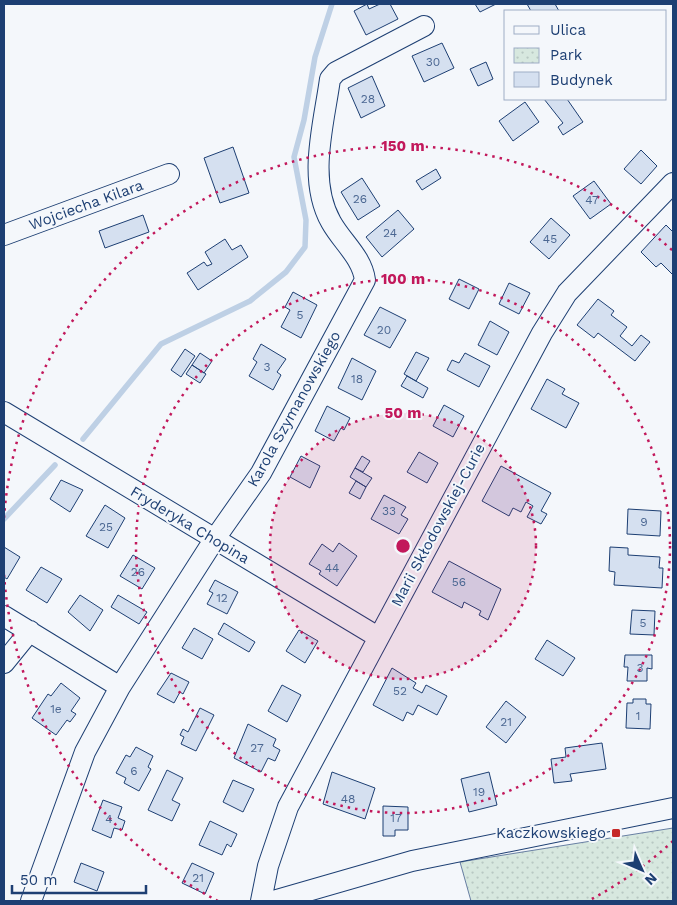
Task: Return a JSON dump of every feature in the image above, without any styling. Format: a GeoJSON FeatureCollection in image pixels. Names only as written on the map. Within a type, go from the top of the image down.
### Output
{"type":"FeatureCollection","features":[{"type":"Feature","properties":{"kind":"street","name":"Karola Szymanowskiego"},"geometry":{"type":"LineString","coordinates":[[30,901],[85,752],[120,687],[214,540],[261,472],[365,280],[364,268],[330,221],[323,198],[318,166],[330,80],[336,72],[424,26]]}},
{"type":"Feature","properties":{"kind":"street","name":"Wojciecha Kilara"},"geometry":{"type":"LineString","coordinates":[[4,235],[169,174]]}},
{"type":"Feature","properties":{"kind":"street","name":"Marii Skłodowskiej-Curie"},"geometry":{"type":"LineString","coordinates":[[261,901],[268,866],[288,807],[542,333],[567,293],[673,183]]}},
{"type":"Feature","properties":{"kind":"street","name":"Fryderyka Chopina"},"geometry":{"type":"LineString","coordinates":[[4,412],[378,637]]}},
{"type":"Feature","properties":{"kind":"street"},"geometry":{"type":"LineString","coordinates":[[4,616],[120,687]]}},
{"type":"Feature","properties":{"kind":"street"},"geometry":{"type":"LineString","coordinates":[[4,663],[30,631]]}},
{"type":"Feature","properties":{"kind":"street"},"geometry":{"type":"LineString","coordinates":[[274,901],[412,861],[673,808]]}},
{"type":"Feature","properties":{"kind":"green space"},"geometry":{"type":"Polygon","coordinates":[[[673,828],[673,901],[471,901],[460,862],[673,828]]]}},
{"type":"Feature","properties":{"kind":"building"},"geometry":{"type":"Polygon","coordinates":[[[367,4],[369,9],[380,4],[390,4],[398,19],[366,35],[354,11],[367,4]]]}},
{"type":"Feature","properties":{"kind":"building"},"geometry":{"type":"Polygon","coordinates":[[[475,4],[496,4],[480,12],[475,4]]]}},
{"type":"Feature","properties":{"kind":"building"},"geometry":{"type":"Polygon","coordinates":[[[527,4],[555,4],[558,10],[530,10],[527,4]]]}},
{"type":"Feature","properties":{"kind":"building"},"geometry":{"type":"Polygon","coordinates":[[[442,43],[454,68],[424,82],[412,56],[442,43]]]}},
{"type":"Feature","properties":{"kind":"building"},"geometry":{"type":"Polygon","coordinates":[[[486,62],[493,79],[478,86],[470,69],[486,62]]]}},
{"type":"Feature","properties":{"kind":"building"},"geometry":{"type":"Polygon","coordinates":[[[372,76],[385,106],[361,118],[348,88],[372,76]]]}},
{"type":"Feature","properties":{"kind":"building"},"geometry":{"type":"Polygon","coordinates":[[[545,100],[568,100],[583,122],[563,135],[558,127],[563,123],[545,100]]]}},
{"type":"Feature","properties":{"kind":"building"},"geometry":{"type":"Polygon","coordinates":[[[525,102],[539,122],[513,141],[499,121],[525,102]]]}},
{"type":"Feature","properties":{"kind":"building"},"geometry":{"type":"Polygon","coordinates":[[[233,147],[249,193],[220,203],[204,158],[233,147]]]}},
{"type":"Feature","properties":{"kind":"building"},"geometry":{"type":"Polygon","coordinates":[[[641,150],[657,166],[641,184],[624,169],[641,150]]]}},
{"type":"Feature","properties":{"kind":"building"},"geometry":{"type":"Polygon","coordinates":[[[436,169],[441,178],[422,190],[416,181],[436,169]]]}},
{"type":"Feature","properties":{"kind":"building"},"geometry":{"type":"Polygon","coordinates":[[[362,178],[380,206],[358,220],[341,192],[362,178]]]}},
{"type":"Feature","properties":{"kind":"building"},"geometry":{"type":"Polygon","coordinates":[[[594,181],[611,204],[590,219],[573,196],[594,181]]]}},
{"type":"Feature","properties":{"kind":"building"},"geometry":{"type":"Polygon","coordinates":[[[398,210],[414,229],[382,257],[366,237],[398,210]]]}},
{"type":"Feature","properties":{"kind":"building"},"geometry":{"type":"Polygon","coordinates":[[[143,215],[149,232],[105,248],[99,231],[143,215]]]}},
{"type":"Feature","properties":{"kind":"building"},"geometry":{"type":"Polygon","coordinates":[[[551,218],[570,235],[549,259],[530,242],[551,218]]]}},
{"type":"Feature","properties":{"kind":"building"},"geometry":{"type":"Polygon","coordinates":[[[666,225],[673,232],[673,275],[661,263],[656,267],[641,252],[666,225]]]}},
{"type":"Feature","properties":{"kind":"building"},"geometry":{"type":"Polygon","coordinates":[[[225,239],[232,250],[241,245],[248,257],[198,290],[187,273],[204,262],[207,266],[212,264],[205,252],[225,239]]]}},
{"type":"Feature","properties":{"kind":"building"},"geometry":{"type":"Polygon","coordinates":[[[459,279],[479,289],[469,309],[449,299],[459,279]]]}},
{"type":"Feature","properties":{"kind":"building"},"geometry":{"type":"Polygon","coordinates":[[[509,283],[530,293],[519,314],[499,304],[509,283]]]}},
{"type":"Feature","properties":{"kind":"building"},"geometry":{"type":"Polygon","coordinates":[[[293,292],[317,305],[301,338],[281,327],[290,310],[285,307],[293,292]]]}},
{"type":"Feature","properties":{"kind":"building"},"geometry":{"type":"Polygon","coordinates":[[[598,299],[614,311],[611,315],[627,327],[620,336],[632,346],[641,335],[650,342],[635,361],[598,333],[594,338],[577,325],[598,299]]]}},
{"type":"Feature","properties":{"kind":"building"},"geometry":{"type":"Polygon","coordinates":[[[380,307],[406,320],[390,348],[364,335],[380,307]]]}},
{"type":"Feature","properties":{"kind":"building"},"geometry":{"type":"Polygon","coordinates":[[[490,321],[509,332],[497,355],[478,345],[490,321]]]}},
{"type":"Feature","properties":{"kind":"building"},"geometry":{"type":"Polygon","coordinates":[[[261,344],[286,359],[277,372],[281,375],[273,390],[249,376],[257,362],[253,359],[261,344]]]}},
{"type":"Feature","properties":{"kind":"building"},"geometry":{"type":"Polygon","coordinates":[[[185,349],[195,356],[181,377],[171,370],[185,349]]]}},
{"type":"Feature","properties":{"kind":"building"},"geometry":{"type":"Polygon","coordinates":[[[416,352],[429,358],[416,381],[404,374],[416,352]]]}},
{"type":"Feature","properties":{"kind":"building"},"geometry":{"type":"Polygon","coordinates":[[[200,353],[212,361],[204,373],[192,365],[200,353]]]}},
{"type":"Feature","properties":{"kind":"building"},"geometry":{"type":"Polygon","coordinates":[[[465,353],[490,366],[479,387],[447,370],[452,360],[459,363],[465,353]]]}},
{"type":"Feature","properties":{"kind":"building"},"geometry":{"type":"Polygon","coordinates":[[[352,358],[376,371],[362,400],[338,388],[352,358]]]}},
{"type":"Feature","properties":{"kind":"building"},"geometry":{"type":"Polygon","coordinates":[[[192,365],[206,374],[200,383],[186,374],[192,365]]]}},
{"type":"Feature","properties":{"kind":"building"},"geometry":{"type":"Polygon","coordinates":[[[407,376],[428,388],[423,398],[401,386],[407,376]]]}},
{"type":"Feature","properties":{"kind":"building"},"geometry":{"type":"Polygon","coordinates":[[[547,379],[565,389],[562,394],[579,403],[566,428],[531,409],[547,379]]]}},
{"type":"Feature","properties":{"kind":"building"},"geometry":{"type":"Polygon","coordinates":[[[444,405],[464,416],[453,437],[433,426],[444,405]]]}},
{"type":"Feature","properties":{"kind":"building"},"geometry":{"type":"Polygon","coordinates":[[[327,406],[350,418],[344,430],[341,428],[334,441],[315,431],[327,406]]]}},
{"type":"Feature","properties":{"kind":"building"},"geometry":{"type":"Polygon","coordinates":[[[419,452],[438,463],[427,483],[407,472],[419,452]]]}},
{"type":"Feature","properties":{"kind":"building"},"geometry":{"type":"Polygon","coordinates":[[[301,456],[320,466],[310,488],[290,477],[301,456]]]}},
{"type":"Feature","properties":{"kind":"building"},"geometry":{"type":"Polygon","coordinates":[[[362,456],[370,461],[363,472],[355,468],[362,456]]]}},
{"type":"Feature","properties":{"kind":"building"},"geometry":{"type":"Polygon","coordinates":[[[501,466],[551,493],[541,511],[547,514],[541,524],[527,517],[533,506],[526,502],[521,512],[513,508],[509,516],[482,501],[501,466]]]}},
{"type":"Feature","properties":{"kind":"building"},"geometry":{"type":"Polygon","coordinates":[[[355,468],[372,478],[366,487],[350,477],[355,468]]]}},
{"type":"Feature","properties":{"kind":"building"},"geometry":{"type":"Polygon","coordinates":[[[61,480],[83,490],[70,512],[50,499],[61,480]]]}},
{"type":"Feature","properties":{"kind":"building"},"geometry":{"type":"Polygon","coordinates":[[[356,481],[366,487],[360,499],[349,493],[356,481]]]}},
{"type":"Feature","properties":{"kind":"building"},"geometry":{"type":"Polygon","coordinates":[[[384,495],[406,507],[401,515],[408,519],[399,534],[371,519],[384,495]]]}},
{"type":"Feature","properties":{"kind":"building"},"geometry":{"type":"Polygon","coordinates":[[[105,505],[125,518],[108,548],[86,536],[105,505]]]}},
{"type":"Feature","properties":{"kind":"building"},"geometry":{"type":"Polygon","coordinates":[[[628,509],[661,511],[660,536],[627,534],[628,509]]]}},
{"type":"Feature","properties":{"kind":"building"},"geometry":{"type":"Polygon","coordinates":[[[339,543],[357,556],[337,586],[319,574],[321,571],[309,564],[322,544],[333,552],[339,543]]]}},
{"type":"Feature","properties":{"kind":"building"},"geometry":{"type":"Polygon","coordinates":[[[4,547],[20,557],[7,579],[4,577],[4,547]]]}},
{"type":"Feature","properties":{"kind":"building"},"geometry":{"type":"Polygon","coordinates":[[[610,547],[628,548],[628,555],[660,557],[659,568],[663,568],[662,588],[614,585],[615,572],[609,571],[610,547]]]}},
{"type":"Feature","properties":{"kind":"building"},"geometry":{"type":"Polygon","coordinates":[[[133,555],[155,568],[142,589],[120,576],[133,555]]]}},
{"type":"Feature","properties":{"kind":"building"},"geometry":{"type":"Polygon","coordinates":[[[449,561],[501,589],[488,620],[479,615],[481,611],[464,602],[462,608],[432,592],[449,561]]]}},
{"type":"Feature","properties":{"kind":"building"},"geometry":{"type":"Polygon","coordinates":[[[41,567],[62,579],[47,603],[26,590],[41,567]]]}},
{"type":"Feature","properties":{"kind":"building"},"geometry":{"type":"Polygon","coordinates":[[[215,580],[238,592],[227,614],[207,604],[213,593],[209,591],[215,580]]]}},
{"type":"Feature","properties":{"kind":"building"},"geometry":{"type":"Polygon","coordinates":[[[80,595],[103,610],[90,631],[68,612],[80,595]]]}},
{"type":"Feature","properties":{"kind":"building"},"geometry":{"type":"Polygon","coordinates":[[[118,595],[147,612],[139,624],[111,607],[118,595]]]}},
{"type":"Feature","properties":{"kind":"building"},"geometry":{"type":"Polygon","coordinates":[[[632,610],[655,611],[654,635],[630,634],[632,610]]]}},
{"type":"Feature","properties":{"kind":"building"},"geometry":{"type":"Polygon","coordinates":[[[224,623],[255,642],[249,652],[218,634],[224,623]]]}},
{"type":"Feature","properties":{"kind":"building"},"geometry":{"type":"Polygon","coordinates":[[[194,628],[213,639],[202,659],[182,648],[194,628]]]}},
{"type":"Feature","properties":{"kind":"building"},"geometry":{"type":"Polygon","coordinates":[[[299,630],[318,641],[305,663],[286,651],[299,630]]]}},
{"type":"Feature","properties":{"kind":"building"},"geometry":{"type":"Polygon","coordinates":[[[547,640],[575,658],[563,676],[535,659],[547,640]]]}},
{"type":"Feature","properties":{"kind":"building"},"geometry":{"type":"Polygon","coordinates":[[[625,655],[652,655],[652,669],[647,668],[647,681],[627,681],[628,667],[624,667],[625,655]]]}},
{"type":"Feature","properties":{"kind":"building"},"geometry":{"type":"Polygon","coordinates":[[[392,668],[416,683],[413,688],[422,693],[426,685],[447,696],[437,715],[418,705],[413,715],[407,712],[403,721],[373,705],[392,668]]]}},
{"type":"Feature","properties":{"kind":"building"},"geometry":{"type":"Polygon","coordinates":[[[171,673],[189,682],[183,694],[180,692],[174,703],[157,694],[171,673]]]}},
{"type":"Feature","properties":{"kind":"building"},"geometry":{"type":"Polygon","coordinates":[[[61,683],[80,698],[71,711],[76,714],[70,722],[67,720],[56,735],[32,718],[48,694],[51,696],[61,683]]]}},
{"type":"Feature","properties":{"kind":"building"},"geometry":{"type":"Polygon","coordinates":[[[282,685],[301,695],[287,722],[268,711],[282,685]]]}},
{"type":"Feature","properties":{"kind":"building"},"geometry":{"type":"Polygon","coordinates":[[[633,699],[646,699],[646,704],[651,704],[650,729],[626,728],[627,703],[633,703],[633,699]]]}},
{"type":"Feature","properties":{"kind":"building"},"geometry":{"type":"Polygon","coordinates":[[[506,701],[526,717],[506,743],[486,727],[506,701]]]}},
{"type":"Feature","properties":{"kind":"building"},"geometry":{"type":"Polygon","coordinates":[[[200,708],[214,715],[196,751],[181,744],[184,737],[180,735],[183,729],[188,732],[200,708]]]}},
{"type":"Feature","properties":{"kind":"building"},"geometry":{"type":"Polygon","coordinates":[[[248,724],[276,739],[273,746],[280,750],[275,761],[268,758],[261,772],[234,758],[248,724]]]}},
{"type":"Feature","properties":{"kind":"building"},"geometry":{"type":"Polygon","coordinates":[[[602,743],[606,769],[570,774],[572,781],[554,783],[551,759],[566,757],[565,748],[602,743]]]}},
{"type":"Feature","properties":{"kind":"building"},"geometry":{"type":"Polygon","coordinates":[[[136,747],[153,756],[148,767],[151,769],[139,791],[124,783],[126,778],[116,773],[126,755],[130,757],[136,747]]]}},
{"type":"Feature","properties":{"kind":"building"},"geometry":{"type":"Polygon","coordinates":[[[167,770],[183,778],[172,800],[180,804],[172,821],[148,810],[167,770]]]}},
{"type":"Feature","properties":{"kind":"building"},"geometry":{"type":"Polygon","coordinates":[[[332,772],[375,788],[365,819],[323,804],[332,772]]]}},
{"type":"Feature","properties":{"kind":"building"},"geometry":{"type":"Polygon","coordinates":[[[489,772],[497,805],[469,812],[461,779],[489,772]]]}},
{"type":"Feature","properties":{"kind":"building"},"geometry":{"type":"Polygon","coordinates":[[[233,780],[254,789],[243,812],[223,802],[233,780]]]}},
{"type":"Feature","properties":{"kind":"building"},"geometry":{"type":"Polygon","coordinates":[[[103,800],[122,807],[118,818],[125,821],[122,830],[114,828],[111,838],[92,830],[103,800]]]}},
{"type":"Feature","properties":{"kind":"building"},"geometry":{"type":"Polygon","coordinates":[[[383,806],[408,807],[408,830],[395,830],[395,836],[383,836],[383,806]]]}},
{"type":"Feature","properties":{"kind":"building"},"geometry":{"type":"Polygon","coordinates":[[[210,821],[237,834],[231,847],[227,844],[222,855],[199,845],[210,821]]]}},
{"type":"Feature","properties":{"kind":"building"},"geometry":{"type":"Polygon","coordinates":[[[81,863],[104,872],[97,891],[74,882],[81,863]]]}},
{"type":"Feature","properties":{"kind":"building"},"geometry":{"type":"Polygon","coordinates":[[[192,863],[214,873],[205,894],[182,883],[192,863]]]}},
{"type":"Feature","properties":{"kind":"waterway"},"geometry":{"type":"LineString","coordinates":[[83,439],[161,344],[250,301],[286,272],[305,247],[306,220],[294,157],[304,120],[315,57],[332,4]]}},
{"type":"Feature","properties":{"kind":"waterway"},"geometry":{"type":"LineString","coordinates":[[4,519],[55,465]]}},
{"type":"Feature","properties":{"kind":"place","name":"Kaczkowskiego"},"geometry":{"type":"Point","coordinates":[616,833]}}]}
